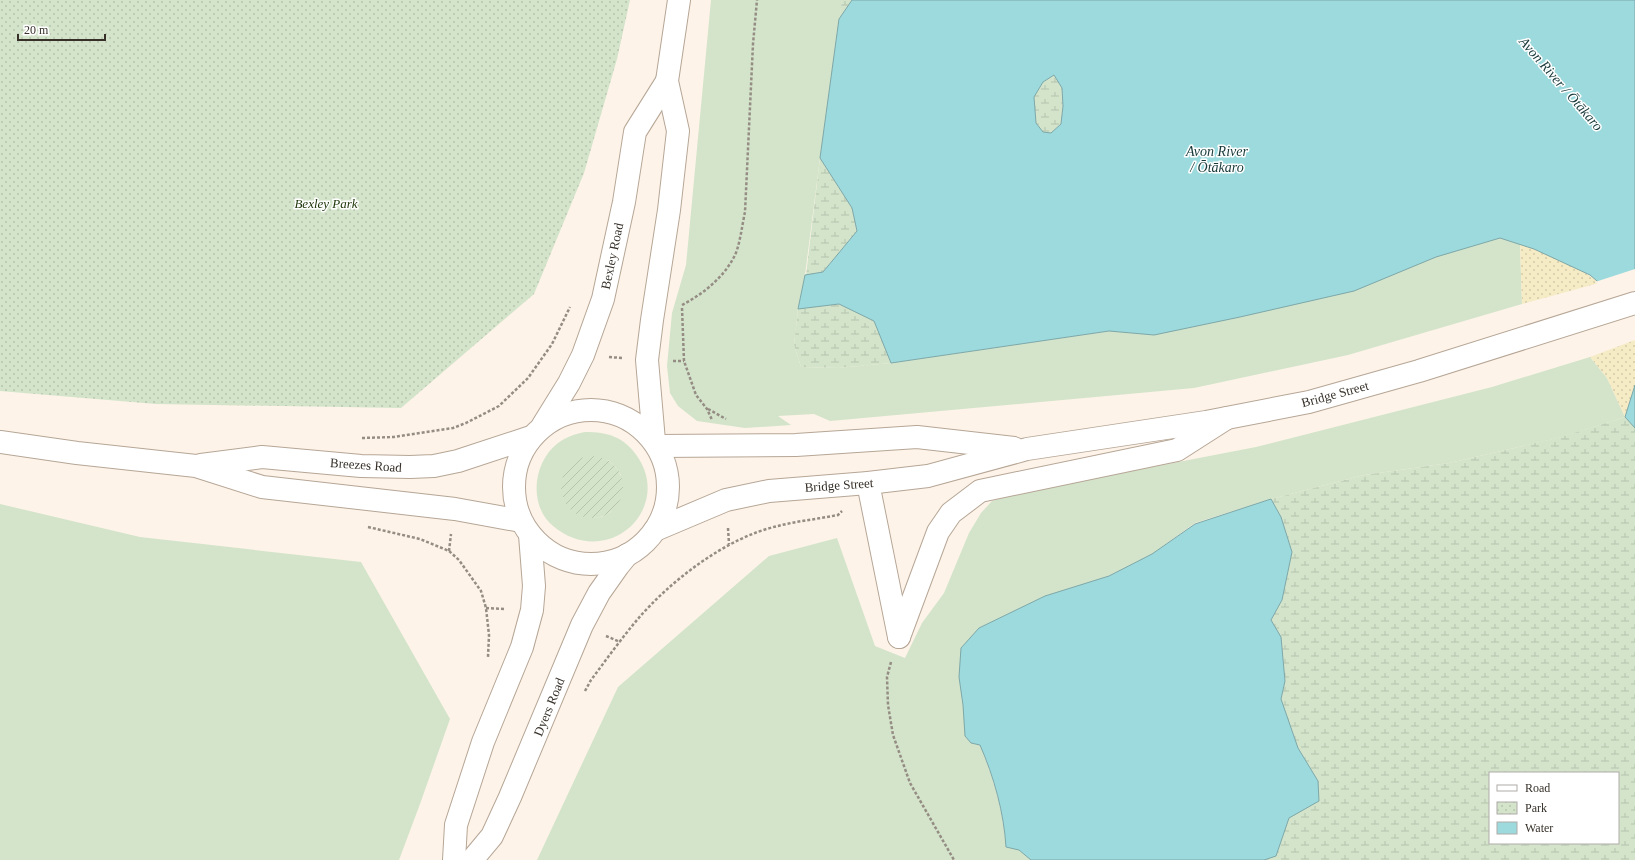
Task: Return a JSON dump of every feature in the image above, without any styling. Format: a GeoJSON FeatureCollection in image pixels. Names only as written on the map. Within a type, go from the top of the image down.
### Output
{"type":"FeatureCollection","features":[{"type":"Feature","properties":{"kind":"main road","name":"Bexley Road"},"geometry":{"type":"LineString","coordinates":[[656,443],[647,360],[669,210],[678,132],[667,81],[679,0]]}},
{"type":"Feature","properties":{"kind":"main road","name":"Bexley Road"},"geometry":{"type":"LineString","coordinates":[[526,528],[516,507],[514,477],[517,463],[523,449],[537,432],[569,384],[584,355],[603,300],[624,202],[636,132],[667,81]]}},
{"type":"Feature","properties":{"kind":"main road","name":"Bridge Street"},"geometry":{"type":"LineString","coordinates":[[656,530],[705,508],[737,497],[769,491],[868,483],[928,476],[1027,449],[1228,417],[1302,403],[1352,391],[1635,304]]}},
{"type":"Feature","properties":{"kind":"main road","name":"Breezes Road"},"geometry":{"type":"LineString","coordinates":[[196,466],[262,457],[361,466],[410,468],[434,466],[458,461],[537,432],[555,418],[570,412],[586,409],[616,413],[631,420],[644,429],[656,443]]}},
{"type":"Feature","properties":{"kind":"main road"},"geometry":{"type":"LineString","coordinates":[[899,637],[938,532],[951,513],[980,491],[1177,450],[1228,417]]}},
{"type":"Feature","properties":{"kind":"main road","name":"Bridge Street"},"geometry":{"type":"LineString","coordinates":[[656,443],[796,445],[916,437],[1027,449]]}},
{"type":"Feature","properties":{"kind":"main road","name":"Breezes Road"},"geometry":{"type":"LineString","coordinates":[[0,442],[196,466],[262,487],[454,508],[526,528]]}},
{"type":"Feature","properties":{"kind":"main road"},"geometry":{"type":"LineString","coordinates":[[526,528],[543,547],[558,557],[575,563],[593,564],[605,562],[627,555],[638,549],[656,530],[664,514],[668,492],[665,462],[656,443]]}},
{"type":"Feature","properties":{"kind":"main road"},"geometry":{"type":"LineString","coordinates":[[868,483],[899,637]]}},
{"type":"Feature","properties":{"kind":"main road"},"geometry":{"type":"LineString","coordinates":[[454,860],[456,825],[483,742],[522,647],[532,610],[534,586],[526,528]]}},
{"type":"Feature","properties":{"kind":"main road","name":"Dyers Road"},"geometry":{"type":"LineString","coordinates":[[472,860],[492,836],[507,804],[582,625],[599,593],[627,555]]}},
{"type":"Feature","properties":{"kind":"path"},"geometry":{"type":"LineString","coordinates":[[707,409],[696,395],[684,361],[682,305],[698,297],[723,272],[734,256],[739,238],[745,212],[753,44],[757,0]]}},
{"type":"Feature","properties":{"kind":"path"},"geometry":{"type":"LineString","coordinates":[[454,428],[499,406],[528,378],[552,344],[584,355],[647,360],[684,361]]}},
{"type":"Feature","properties":{"kind":"path"},"geometry":{"type":"LineString","coordinates":[[620,642],[638,619],[680,578],[729,544],[777,526],[838,515],[868,483]]}},
{"type":"Feature","properties":{"kind":"path"},"geometry":{"type":"LineString","coordinates":[[449,551],[459,560],[481,591],[486,608]]}},
{"type":"Feature","properties":{"kind":"path"},"geometry":{"type":"LineString","coordinates":[[899,637],[887,677],[888,705],[893,736],[910,783],[954,860]]}},
{"type":"Feature","properties":{"kind":"green space","name":"Bexley Park"},"geometry":{"type":"Polygon","coordinates":[[[0,0],[630,0],[617,59],[584,173],[534,294],[401,408],[156,404],[0,391],[0,0]]]}},
{"type":"Feature","properties":{"kind":"green space"},"geometry":{"type":"Polygon","coordinates":[[[711,0],[842,0],[805,275],[798,309],[794,345],[801,367],[838,368],[891,363],[1109,331],[1154,335],[1500,238],[1520,244],[1522,304],[1348,355],[1194,388],[830,421],[814,414],[778,416],[791,425],[745,428],[697,421],[678,406],[670,393],[667,366],[672,313],[686,265],[711,0]]]}},
{"type":"Feature","properties":{"kind":"green space"},"geometry":{"type":"Polygon","coordinates":[[[842,0],[852,0],[839,19],[842,0]]]}},
{"type":"Feature","properties":{"kind":"green space"},"geometry":{"type":"Polygon","coordinates":[[[1054,74],[1062,88],[1063,106],[1061,124],[1051,133],[1043,132],[1036,123],[1034,97],[1043,82],[1054,74]]]}},
{"type":"Feature","properties":{"kind":"green space"},"geometry":{"type":"Polygon","coordinates":[[[820,158],[852,208],[857,231],[823,272],[806,275],[820,158]]]}},
{"type":"Feature","properties":{"kind":"green space"},"geometry":{"type":"Polygon","coordinates":[[[839,304],[874,321],[891,363],[838,368],[801,367],[794,345],[798,309],[839,304]]]}},
{"type":"Feature","properties":{"kind":"green space"},"geometry":{"type":"Polygon","coordinates":[[[1590,357],[1607,378],[1625,417],[1562,437],[1449,463],[1364,475],[1271,499],[1195,523],[1152,554],[1109,576],[1045,596],[979,628],[959,677],[971,743],[980,745],[989,770],[1003,821],[1006,847],[1019,850],[1031,860],[537,860],[618,687],[769,556],[837,538],[875,646],[905,658],[922,623],[944,593],[969,533],[981,513],[992,501],[1023,492],[1256,447],[1492,387],[1590,357]]]}},
{"type":"Feature","properties":{"kind":"green space"},"geometry":{"type":"Polygon","coordinates":[[[1625,417],[1635,428],[1635,860],[1264,860],[1276,856],[1289,818],[1318,781],[1298,748],[1281,699],[1285,681],[1281,637],[1271,620],[1282,600],[1292,552],[1281,517],[1271,499],[1364,475],[1449,463],[1561,437],[1625,417]]]}},
{"type":"Feature","properties":{"kind":"green space"},"geometry":{"type":"Polygon","coordinates":[[[585,432],[601,433],[615,437],[627,444],[637,456],[646,476],[647,496],[641,513],[629,528],[613,538],[594,542],[574,538],[553,526],[545,517],[537,496],[539,472],[543,461],[550,451],[567,437],[585,432]],[[608,460],[571,465],[562,484],[562,492],[591,518],[601,517],[611,512],[621,475],[615,466],[608,460]]]}},
{"type":"Feature","properties":{"kind":"green space"},"geometry":{"type":"Polygon","coordinates":[[[592,456],[609,461],[614,465],[618,470],[623,487],[618,504],[614,509],[609,513],[592,518],[575,513],[570,509],[566,504],[561,487],[566,470],[570,465],[575,461],[592,456]]]}},
{"type":"Feature","properties":{"kind":"green space"},"geometry":{"type":"Polygon","coordinates":[[[0,504],[140,537],[361,562],[450,719],[399,860],[0,860],[0,504]]]}},
{"type":"Feature","properties":{"kind":"sand"},"geometry":{"type":"Polygon","coordinates":[[[1520,244],[1572,266],[1599,283],[1522,304],[1520,244]]]}},
{"type":"Feature","properties":{"kind":"sand"},"geometry":{"type":"Polygon","coordinates":[[[1635,340],[1635,385],[1625,417],[1607,378],[1590,357],[1635,340]]]}},
{"type":"Feature","properties":{"kind":"water","name":"Avon River / Ōtākaro"},"geometry":{"type":"Polygon","coordinates":[[[852,0],[1635,0],[1635,327],[1617,298],[1590,275],[1534,249],[1500,238],[1436,257],[1354,291],[1154,335],[1109,331],[891,363],[874,321],[839,304],[798,309],[805,275],[823,272],[857,231],[852,208],[820,158],[839,19],[852,0]],[[1054,75],[1043,82],[1034,97],[1036,123],[1043,132],[1051,133],[1061,124],[1063,106],[1062,88],[1054,75]]]}},
{"type":"Feature","properties":{"kind":"water"},"geometry":{"type":"Polygon","coordinates":[[[1635,385],[1635,428],[1625,417],[1635,385]]]}},
{"type":"Feature","properties":{"kind":"water"},"geometry":{"type":"Polygon","coordinates":[[[1271,499],[1281,517],[1292,552],[1282,600],[1271,620],[1281,637],[1285,681],[1281,699],[1298,748],[1318,781],[1319,801],[1289,818],[1276,856],[1264,860],[1031,860],[1019,850],[1006,847],[1001,808],[990,770],[980,745],[971,743],[965,736],[959,677],[961,648],[979,628],[1045,596],[1109,576],[1152,554],[1195,524],[1271,499]]]}},
{"type":"Feature","properties":{"kind":"pier"},"geometry":{"type":"Polygon","coordinates":[[[1635,269],[1635,329],[1615,299],[1595,282],[1635,269]]]}}]}
